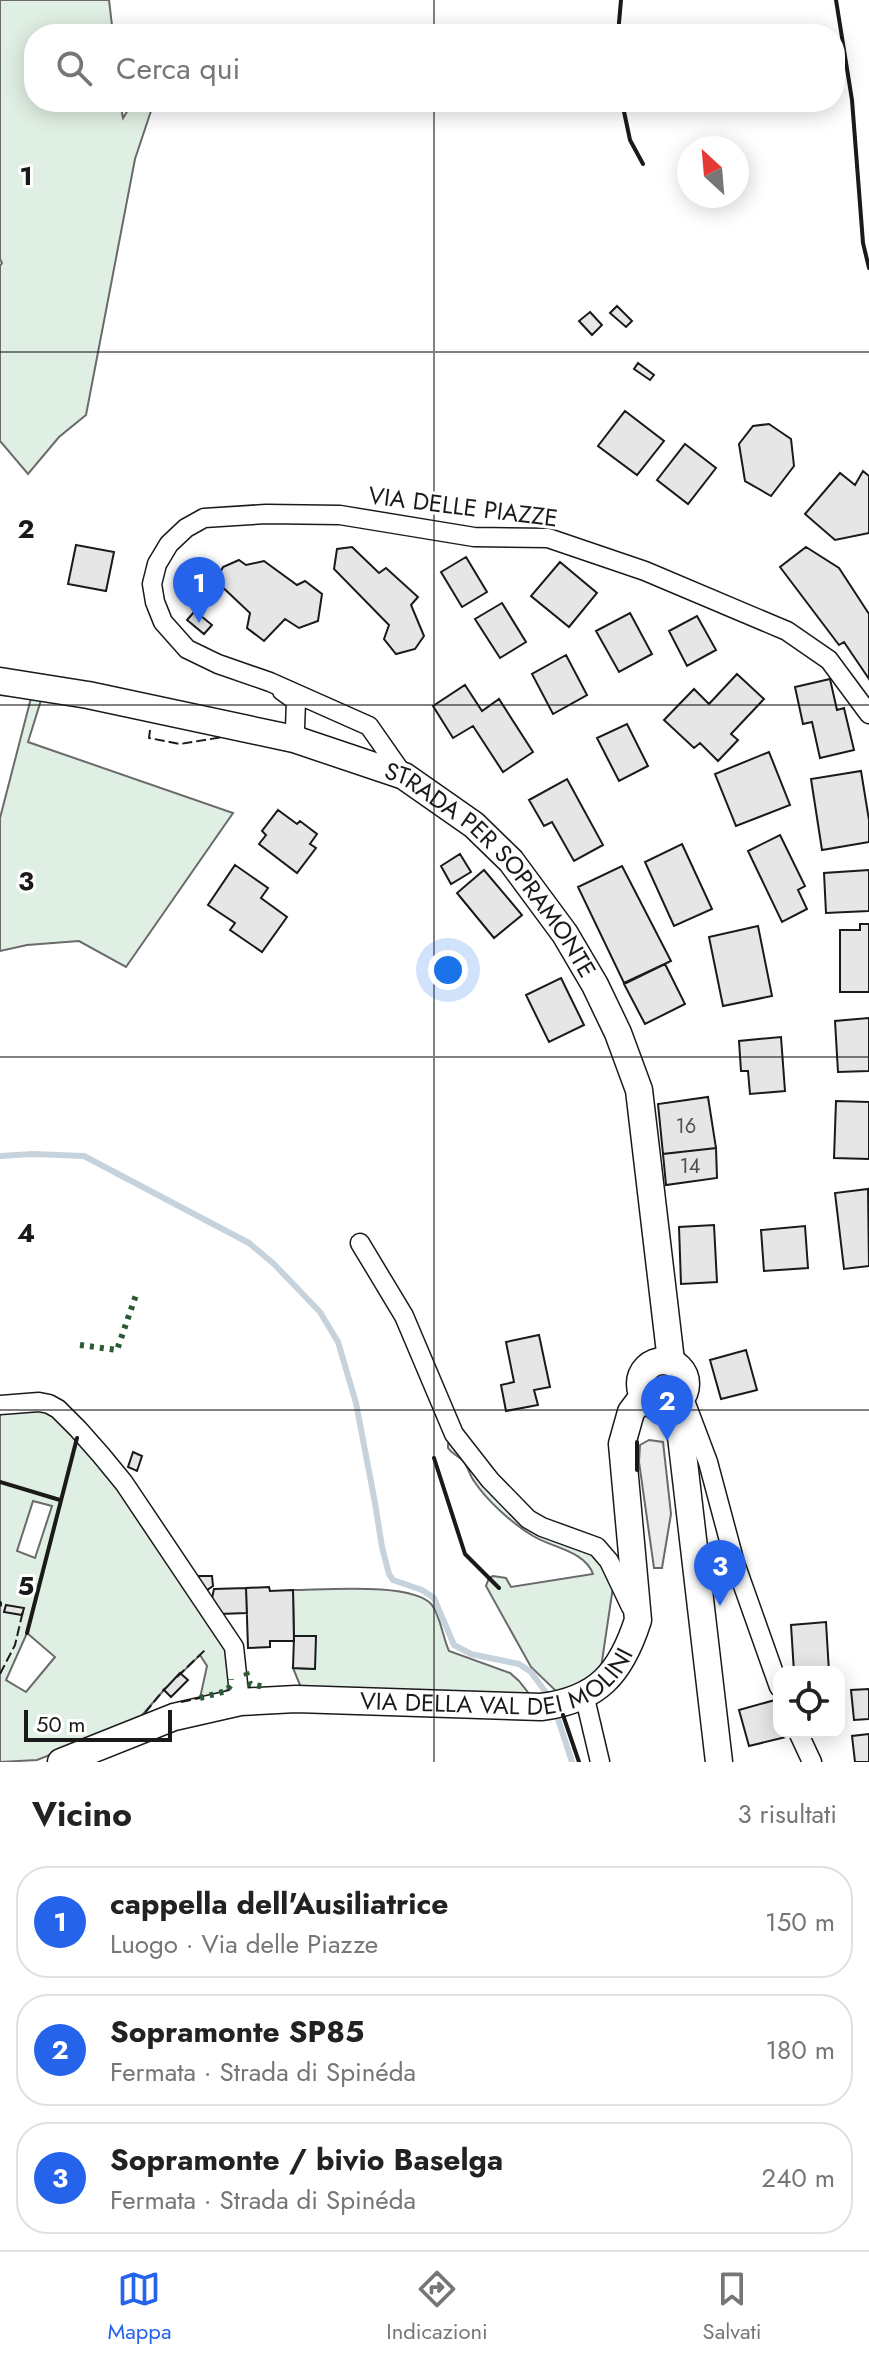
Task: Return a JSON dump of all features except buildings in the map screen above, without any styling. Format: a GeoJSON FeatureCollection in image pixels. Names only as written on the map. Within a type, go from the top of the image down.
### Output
{"type":"FeatureCollection","features":[{"type":"Feature","properties":{"kind":"main road","name":"STRADA PER SOPRAMONTE"},"geometry":{"type":"LineString","coordinates":[[0,681],[88,695],[297,740],[404,776],[474,825],[511,861],[565,934],[595,985],[618,1033],[639,1090],[671,1361]]}},
{"type":"Feature","properties":{"kind":"main road"},"geometry":{"type":"LineString","coordinates":[[660,1360],[671,1361],[685,1375],[687,1385],[680,1399],[669,1407],[659,1407],[643,1396],[640,1385],[642,1373],[660,1360]]}},
{"type":"Feature","properties":{"kind":"main road","name":"VIA DELLA VAL DEI MOLINI"},"geometry":{"type":"LineString","coordinates":[[61,1762],[174,1717],[240,1702],[296,1699],[541,1707],[562,1704],[604,1682],[620,1665],[638,1620],[622,1444],[631,1412],[643,1396]]}},
{"type":"Feature","properties":{"kind":"main road"},"geometry":{"type":"LineString","coordinates":[[680,1399],[719,1762]]}},
{"type":"Feature","properties":{"kind":"street","name":"VIA DELLE PIAZZE"},"geometry":{"type":"LineString","coordinates":[[404,776],[369,726],[187,649],[163,622],[155,602],[152,584],[157,564],[169,544],[186,528],[204,518],[266,514],[340,515],[474,537],[548,538],[645,571],[787,631],[829,660],[869,714]]}},
{"type":"Feature","properties":{"kind":"street","name":"VIA DELLE PIAZZE"},"geometry":{"type":"LineString","coordinates":[[270,682],[296,701],[297,740]]}},
{"type":"Feature","properties":{"kind":"street"},"geometry":{"type":"LineString","coordinates":[[360,1243],[404,1316],[454,1434],[490,1480],[528,1519],[597,1547],[609,1561],[638,1620]]}},
{"type":"Feature","properties":{"kind":"street"},"geometry":{"type":"LineString","coordinates":[[680,1399],[708,1462],[735,1563],[773,1670]]}},
{"type":"Feature","properties":{"kind":"street"},"geometry":{"type":"LineString","coordinates":[[0,1405],[49,1404],[68,1419],[124,1483],[234,1647],[240,1702]]}},
{"type":"Feature","properties":{"kind":"street"},"geometry":{"type":"LineString","coordinates":[[584,1694],[600,1762]]}},
{"type":"Feature","properties":{"kind":"street"},"geometry":{"type":"LineString","coordinates":[[801,1738],[812,1762]]}},
{"type":"Feature","properties":{"kind":"green space"},"geometry":{"type":"Polygon","coordinates":[[[0,0],[109,0],[112,24],[24,24],[24,112],[122,112],[123,118],[127,112],[151,112],[135,159],[86,415],[59,437],[28,474],[0,441],[0,0]]]}},
{"type":"Feature","properties":{"kind":"green space"},"geometry":{"type":"Polygon","coordinates":[[[0,691],[42,697],[28,742],[233,813],[126,967],[79,941],[27,945],[0,951],[0,818],[31,698],[0,695],[0,691]]]}},
{"type":"Feature","properties":{"kind":"green space"},"geometry":{"type":"Polygon","coordinates":[[[30,1407],[54,1415],[112,1479],[225,1645],[231,1685],[226,1691],[200,1698],[207,1666],[200,1655],[137,1721],[37,1760],[0,1762],[0,1409],[30,1407]],[[33,1501],[17,1551],[35,1558],[52,1506],[33,1501]],[[27,1633],[6,1680],[26,1692],[55,1657],[27,1633]]]}},
{"type":"Feature","properties":{"kind":"green space"},"geometry":{"type":"Polygon","coordinates":[[[452,1441],[497,1494],[598,1554],[613,1587],[601,1668],[581,1685],[557,1692],[531,1667],[486,1586],[493,1576],[506,1578],[511,1587],[593,1574],[589,1566],[576,1555],[533,1536],[501,1512],[479,1489],[464,1462],[448,1448],[452,1441]]]}},
{"type":"Feature","properties":{"kind":"green space"},"geometry":{"type":"Polygon","coordinates":[[[293,1590],[388,1590],[422,1598],[435,1609],[449,1651],[510,1673],[530,1695],[302,1690],[293,1668],[315,1669],[315,1636],[294,1636],[293,1590]]]}},
{"type":"Feature","properties":{"kind":"shaded area"},"geometry":{"type":"Polygon","coordinates":[[[649,1440],[663,1442],[671,1514],[662,1568],[654,1568],[639,1462],[640,1445],[649,1440]]]}},
{"type":"Feature","properties":{"kind":"waterway"},"geometry":{"type":"LineString","coordinates":[[0,1156],[84,1156],[249,1243],[274,1264],[320,1312],[338,1342],[356,1403],[389,1574],[393,1580],[422,1590],[434,1598],[454,1645],[471,1654],[519,1664],[531,1672],[547,1694]]}},
{"type":"Feature","properties":{"kind":"waterway"},"geometry":{"type":"LineString","coordinates":[[557,1716],[572,1762]]}},
{"type":"Feature","properties":{"kind":"hedge"},"geometry":{"type":"LineString","coordinates":[[80,1345],[117,1350],[137,1292]]}},
{"type":"Feature","properties":{"kind":"hedge"},"geometry":{"type":"LineString","coordinates":[[246,1672],[250,1684],[265,1687]]}},
{"type":"Feature","properties":{"kind":"hedge"},"geometry":{"type":"LineString","coordinates":[[200,1698],[226,1691],[231,1679]]}},
{"type":"Feature","properties":{"kind":"fence"},"geometry":{"type":"LineString","coordinates":[[150,730],[149,738],[180,744],[223,737]]}},
{"type":"Feature","properties":{"kind":"fence"},"geometry":{"type":"LineString","coordinates":[[0,1674],[15,1645],[23,1611]]}},
{"type":"Feature","properties":{"kind":"fence"},"geometry":{"type":"LineString","coordinates":[[177,1677],[205,1650]]}},
{"type":"Feature","properties":{"kind":"fence"},"geometry":{"type":"LineString","coordinates":[[145,1713],[165,1688]]}},
{"type":"Feature","properties":{"kind":"fence"},"geometry":{"type":"LineString","coordinates":[[181,1702],[200,1698]]}},
{"type":"Feature","properties":{"kind":"wall"},"geometry":{"type":"LineString","coordinates":[[619,24],[621,0]]}},
{"type":"Feature","properties":{"kind":"wall"},"geometry":{"type":"LineString","coordinates":[[836,0],[840,24]]}},
{"type":"Feature","properties":{"kind":"wall"},"geometry":{"type":"LineString","coordinates":[[845,56],[852,100],[863,243],[869,268]]}},
{"type":"Feature","properties":{"kind":"wall"},"geometry":{"type":"LineString","coordinates":[[624,112],[630,140],[643,164]]}},
{"type":"Feature","properties":{"kind":"wall"},"geometry":{"type":"LineString","coordinates":[[27,1633],[77,1438]]}},
{"type":"Feature","properties":{"kind":"wall"},"geometry":{"type":"LineString","coordinates":[[637,1442],[637,1470]]}},
{"type":"Feature","properties":{"kind":"wall"},"geometry":{"type":"LineString","coordinates":[[434,1458],[465,1554],[499,1588]]}},
{"type":"Feature","properties":{"kind":"wall"},"geometry":{"type":"LineString","coordinates":[[0,1482],[60,1500]]}},
{"type":"Feature","properties":{"kind":"wall"},"geometry":{"type":"LineString","coordinates":[[563,1715],[579,1762]]}},
{"type":"Feature","properties":{"kind":"place","name":"cappella dell'Ausiliatrice"},"geometry":{"type":"Point","coordinates":[199,623]}},
{"type":"Feature","properties":{"kind":"place","name":"Sopramonte SP85"},"geometry":{"type":"Point","coordinates":[667,1441]}},
{"type":"Feature","properties":{"kind":"place","name":"Sopramonte / bivio Baselga"},"geometry":{"type":"Point","coordinates":[720,1606]}}]}
